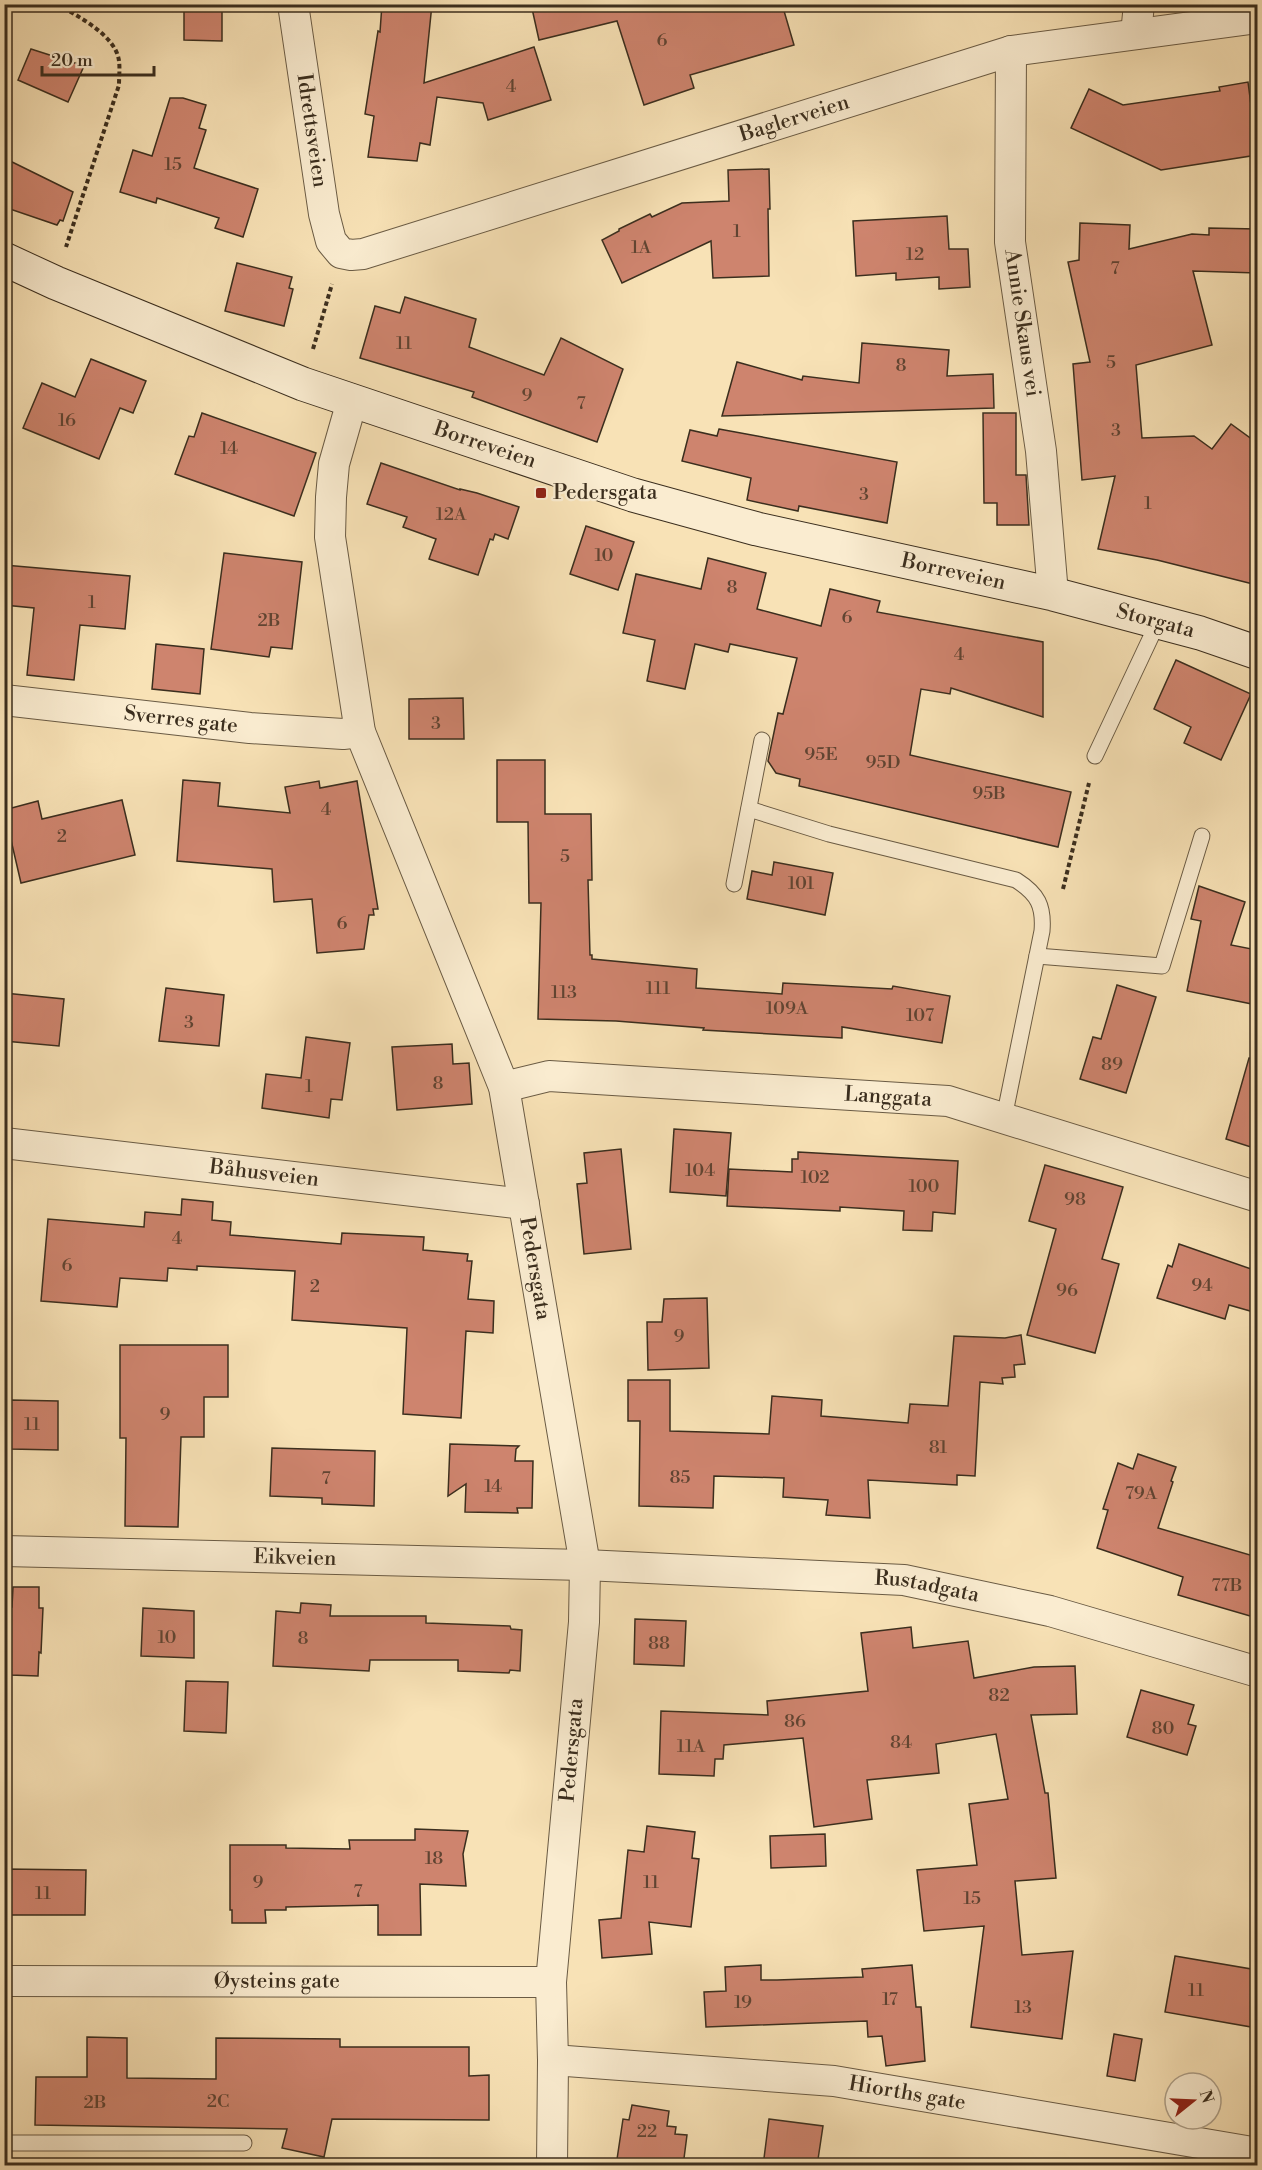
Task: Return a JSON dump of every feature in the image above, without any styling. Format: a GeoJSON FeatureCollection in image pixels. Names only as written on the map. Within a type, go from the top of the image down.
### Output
{"type":"FeatureCollection","features":[{"type":"Feature","properties":{"kind":"main road","name":"Borreveien"},"geometry":{"type":"LineString","coordinates":[[4,259],[56,284],[303,384],[633,495],[756,529],[1053,594]]}},
{"type":"Feature","properties":{"kind":"main road","name":"Storgata"},"geometry":{"type":"LineString","coordinates":[[1053,594],[1200,633],[1257,653]]}},
{"type":"Feature","properties":{"kind":"street","name":"Idrettsveien"},"geometry":{"type":"LineString","coordinates":[[293,4],[324,214],[331,240],[341,253]]}},
{"type":"Feature","properties":{"kind":"street"},"geometry":{"type":"LineString","coordinates":[[1136,34],[1139,4]]}},
{"type":"Feature","properties":{"kind":"street","name":"Baglerveien"},"geometry":{"type":"LineString","coordinates":[[341,253],[363,254],[1011,51],[1257,18]]}},
{"type":"Feature","properties":{"kind":"street","name":"Annie Skaus vei"},"geometry":{"type":"LineString","coordinates":[[1011,51],[1010,242],[1041,451],[1053,594]]}},
{"type":"Feature","properties":{"kind":"street","name":"Pedersgata"},"geometry":{"type":"LineString","coordinates":[[352,402],[334,464],[330,537],[360,732],[504,1087],[585,1565],[584,1622],[551,1982],[552,2166]]}},
{"type":"Feature","properties":{"kind":"street","name":"Sverres gate"},"geometry":{"type":"LineString","coordinates":[[4,700],[250,728],[343,734],[360,732]]}},
{"type":"Feature","properties":{"kind":"street","name":"Langgata"},"geometry":{"type":"LineString","coordinates":[[504,1087],[549,1076],[948,1101],[1257,1197]]}},
{"type":"Feature","properties":{"kind":"street","name":"Båhusveien"},"geometry":{"type":"LineString","coordinates":[[4,1143],[524,1204]]}},
{"type":"Feature","properties":{"kind":"street","name":"Eikveien"},"geometry":{"type":"LineString","coordinates":[[4,1551],[585,1565]]}},
{"type":"Feature","properties":{"kind":"street","name":"Rustadgata"},"geometry":{"type":"LineString","coordinates":[[585,1565],[904,1580],[1050,1611],[1257,1672]]}},
{"type":"Feature","properties":{"kind":"street","name":"Øysteins gate"},"geometry":{"type":"LineString","coordinates":[[4,1981],[551,1982]]}},
{"type":"Feature","properties":{"kind":"street","name":"Hiorths gate"},"geometry":{"type":"LineString","coordinates":[[553,2060],[834,2081],[1257,2153]]}},
{"type":"Feature","properties":{"kind":"lane"},"geometry":{"type":"LineString","coordinates":[[1095,756],[1158,622]]}},
{"type":"Feature","properties":{"kind":"lane"},"geometry":{"type":"LineString","coordinates":[[734,884],[762,740]]}},
{"type":"Feature","properties":{"kind":"lane"},"geometry":{"type":"LineString","coordinates":[[749,809],[829,834],[1016,880],[1028,888],[1043,913],[1037,956],[1004,1118]]}},
{"type":"Feature","properties":{"kind":"lane"},"geometry":{"type":"LineString","coordinates":[[1037,956],[1162,966],[1202,836]]}},
{"type":"Feature","properties":{"kind":"lane"},"geometry":{"type":"LineString","coordinates":[[4,2143],[244,2143]]}},
{"type":"Feature","properties":{"kind":"path"},"geometry":{"type":"LineString","coordinates":[[56,284],[119,85],[119,59],[113,46],[92,26],[57,4]]}},
{"type":"Feature","properties":{"kind":"path"},"geometry":{"type":"LineString","coordinates":[[303,384],[341,253]]}},
{"type":"Feature","properties":{"kind":"path"},"geometry":{"type":"LineString","coordinates":[[1043,913],[1060,897],[1095,756]]}},
{"type":"Feature","properties":{"kind":"building"},"geometry":{"type":"Polygon","coordinates":[[[184,4],[222,4],[222,41],[184,40],[184,4]]]}},
{"type":"Feature","properties":{"kind":"building"},"geometry":{"type":"Polygon","coordinates":[[[382,4],[432,4],[424,83],[534,47],[551,100],[488,120],[483,103],[437,97],[430,145],[420,143],[417,161],[368,157],[374,116],[365,114],[378,31],[380,32],[382,4]]]}},
{"type":"Feature","properties":{"kind":"building"},"geometry":{"type":"Polygon","coordinates":[[[531,4],[782,4],[794,45],[690,75],[694,88],[644,105],[617,21],[539,40],[531,4]]]}},
{"type":"Feature","properties":{"kind":"building"},"geometry":{"type":"Polygon","coordinates":[[[31,49],[84,66],[68,102],[18,80],[31,49]]]}},
{"type":"Feature","properties":{"kind":"building"},"geometry":{"type":"Polygon","coordinates":[[[1248,82],[1252,113],[1254,112],[1257,155],[1161,170],[1071,128],[1089,89],[1123,105],[1220,91],[1219,87],[1248,82]]]}},
{"type":"Feature","properties":{"kind":"building"},"geometry":{"type":"Polygon","coordinates":[[[170,98],[183,98],[206,105],[199,128],[206,130],[194,168],[258,189],[243,237],[215,228],[219,218],[157,198],[156,203],[120,192],[133,150],[152,156],[170,98]]]}},
{"type":"Feature","properties":{"kind":"building"},"geometry":{"type":"Polygon","coordinates":[[[4,158],[73,192],[63,221],[60,220],[57,225],[4,207],[4,158]]]}},
{"type":"Feature","properties":{"kind":"building"},"geometry":{"type":"Polygon","coordinates":[[[769,169],[769,276],[713,278],[711,241],[622,283],[602,240],[650,214],[652,217],[682,203],[729,201],[728,170],[769,169]]]}},
{"type":"Feature","properties":{"kind":"building"},"geometry":{"type":"Polygon","coordinates":[[[947,216],[949,249],[968,249],[970,287],[939,289],[939,277],[896,280],[896,273],[856,276],[853,221],[947,216]]]}},
{"type":"Feature","properties":{"kind":"building"},"geometry":{"type":"Polygon","coordinates":[[[1080,223],[1130,225],[1129,249],[1192,234],[1209,235],[1209,228],[1257,229],[1257,273],[1193,271],[1212,345],[1136,365],[1142,438],[1194,436],[1212,449],[1231,424],[1257,443],[1257,585],[1157,560],[1098,549],[1115,476],[1082,480],[1073,364],[1090,362],[1068,262],[1079,260],[1080,223]]]}},
{"type":"Feature","properties":{"kind":"building"},"geometry":{"type":"Polygon","coordinates":[[[237,263],[292,277],[289,288],[293,289],[284,326],[225,311],[237,263]]]}},
{"type":"Feature","properties":{"kind":"building"},"geometry":{"type":"Polygon","coordinates":[[[405,297],[476,319],[469,347],[544,375],[561,338],[623,369],[597,442],[472,397],[474,392],[360,358],[375,306],[400,313],[405,297]]]}},
{"type":"Feature","properties":{"kind":"building"},"geometry":{"type":"Polygon","coordinates":[[[862,343],[949,350],[947,376],[993,374],[994,408],[722,416],[737,362],[802,380],[803,376],[859,383],[862,343]]]}},
{"type":"Feature","properties":{"kind":"building"},"geometry":{"type":"Polygon","coordinates":[[[91,359],[146,381],[133,413],[120,408],[99,459],[23,428],[42,383],[75,397],[91,359]]]}},
{"type":"Feature","properties":{"kind":"building"},"geometry":{"type":"Polygon","coordinates":[[[202,413],[316,453],[294,516],[175,474],[189,436],[194,437],[202,413]]]}},
{"type":"Feature","properties":{"kind":"building"},"geometry":{"type":"Polygon","coordinates":[[[983,413],[1016,413],[1016,475],[1026,475],[1029,525],[997,525],[997,503],[984,503],[983,413]]]}},
{"type":"Feature","properties":{"kind":"building"},"geometry":{"type":"Polygon","coordinates":[[[719,429],[897,462],[887,523],[799,506],[798,511],[747,500],[751,478],[682,461],[690,430],[717,436],[719,429]]]}},
{"type":"Feature","properties":{"kind":"building"},"geometry":{"type":"Polygon","coordinates":[[[381,463],[519,507],[508,539],[495,534],[493,540],[490,539],[478,575],[429,559],[436,539],[403,527],[407,517],[367,504],[381,463]]]}},
{"type":"Feature","properties":{"kind":"building"},"geometry":{"type":"Polygon","coordinates":[[[586,526],[634,542],[618,590],[570,574],[586,526]]]}},
{"type":"Feature","properties":{"kind":"building"},"geometry":{"type":"Polygon","coordinates":[[[224,553],[302,562],[292,649],[271,647],[269,657],[211,649],[224,553]]]}},
{"type":"Feature","properties":{"kind":"building"},"geometry":{"type":"Polygon","coordinates":[[[708,558],[766,573],[757,609],[821,626],[830,589],[880,601],[877,612],[1043,642],[1043,717],[951,688],[950,694],[921,689],[910,755],[1071,792],[1058,847],[799,786],[800,779],[776,773],[768,761],[778,713],[783,714],[797,658],[730,644],[728,652],[695,644],[685,689],[647,681],[655,640],[623,633],[636,574],[701,589],[708,558]]]}},
{"type":"Feature","properties":{"kind":"building"},"geometry":{"type":"Polygon","coordinates":[[[4,565],[130,576],[125,629],[80,625],[74,680],[27,675],[34,608],[4,605],[4,565]]]}},
{"type":"Feature","properties":{"kind":"building"},"geometry":{"type":"Polygon","coordinates":[[[156,644],[204,649],[200,694],[152,689],[156,644]]]}},
{"type":"Feature","properties":{"kind":"building"},"geometry":{"type":"Polygon","coordinates":[[[1176,660],[1251,694],[1221,760],[1184,743],[1191,727],[1154,709],[1176,660]]]}},
{"type":"Feature","properties":{"kind":"building"},"geometry":{"type":"Polygon","coordinates":[[[463,698],[464,739],[409,739],[409,699],[463,698]]]}},
{"type":"Feature","properties":{"kind":"building"},"geometry":{"type":"Polygon","coordinates":[[[497,760],[545,760],[545,814],[591,814],[592,880],[588,880],[592,959],[697,969],[696,988],[782,994],[783,983],[892,989],[893,986],[950,996],[942,1043],[842,1027],[842,1038],[703,1030],[704,1028],[616,1021],[538,1019],[541,903],[529,903],[528,822],[497,822],[497,760]]]}},
{"type":"Feature","properties":{"kind":"building"},"geometry":{"type":"Polygon","coordinates":[[[183,780],[220,783],[218,806],[290,813],[285,787],[319,781],[320,788],[357,781],[378,909],[373,909],[374,915],[369,915],[364,949],[317,953],[312,899],[274,902],[272,869],[177,861],[183,780]]]}},
{"type":"Feature","properties":{"kind":"building"},"geometry":{"type":"Polygon","coordinates":[[[122,800],[135,855],[21,883],[4,810],[38,801],[42,819],[122,800]]]}},
{"type":"Feature","properties":{"kind":"building"},"geometry":{"type":"Polygon","coordinates":[[[774,862],[833,873],[825,915],[747,899],[752,871],[772,875],[774,862]]]}},
{"type":"Feature","properties":{"kind":"building"},"geometry":{"type":"Polygon","coordinates":[[[1199,886],[1245,902],[1231,945],[1257,950],[1257,1005],[1187,991],[1201,921],[1191,919],[1199,886]]]}},
{"type":"Feature","properties":{"kind":"building"},"geometry":{"type":"Polygon","coordinates":[[[1117,985],[1156,997],[1126,1093],[1080,1079],[1093,1037],[1101,1039],[1117,985]]]}},
{"type":"Feature","properties":{"kind":"building"},"geometry":{"type":"Polygon","coordinates":[[[166,988],[224,995],[219,1046],[159,1041],[166,988]]]}},
{"type":"Feature","properties":{"kind":"building"},"geometry":{"type":"Polygon","coordinates":[[[4,993],[64,999],[59,1046],[4,1041],[4,993]]]}},
{"type":"Feature","properties":{"kind":"building"},"geometry":{"type":"Polygon","coordinates":[[[306,1037],[350,1043],[342,1100],[331,1099],[329,1118],[262,1108],[266,1074],[301,1078],[306,1037]]]}},
{"type":"Feature","properties":{"kind":"building"},"geometry":{"type":"Polygon","coordinates":[[[452,1044],[453,1064],[469,1063],[472,1104],[397,1110],[392,1047],[452,1044]]]}},
{"type":"Feature","properties":{"kind":"building"},"geometry":{"type":"Polygon","coordinates":[[[1249,1058],[1257,1059],[1257,1149],[1226,1139],[1249,1058]]]}},
{"type":"Feature","properties":{"kind":"building"},"geometry":{"type":"Polygon","coordinates":[[[674,1129],[731,1133],[726,1196],[670,1192],[674,1129]]]}},
{"type":"Feature","properties":{"kind":"building"},"geometry":{"type":"Polygon","coordinates":[[[621,1149],[631,1249],[584,1254],[577,1184],[587,1183],[584,1153],[621,1149]]]}},
{"type":"Feature","properties":{"kind":"building"},"geometry":{"type":"Polygon","coordinates":[[[798,1152],[958,1161],[955,1214],[933,1212],[932,1231],[903,1230],[904,1211],[840,1207],[840,1211],[727,1206],[729,1169],[792,1172],[792,1159],[798,1159],[798,1152]]]}},
{"type":"Feature","properties":{"kind":"building"},"geometry":{"type":"Polygon","coordinates":[[[1045,1165],[1123,1187],[1102,1259],[1119,1264],[1095,1353],[1027,1335],[1056,1229],[1029,1221],[1045,1165]]]}},
{"type":"Feature","properties":{"kind":"building"},"geometry":{"type":"Polygon","coordinates":[[[182,1199],[213,1202],[212,1220],[231,1222],[230,1235],[341,1244],[342,1233],[424,1237],[423,1250],[468,1254],[467,1261],[472,1261],[468,1299],[494,1301],[493,1333],[466,1331],[461,1418],[403,1414],[407,1328],[292,1320],[295,1271],[197,1266],[197,1270],[168,1268],[167,1281],[120,1278],[117,1307],[41,1301],[48,1219],[144,1227],[145,1212],[181,1215],[182,1199]]]}},
{"type":"Feature","properties":{"kind":"building"},"geometry":{"type":"Polygon","coordinates":[[[1179,1244],[1257,1271],[1257,1313],[1229,1305],[1225,1319],[1157,1298],[1168,1265],[1172,1267],[1179,1244]]]}},
{"type":"Feature","properties":{"kind":"building"},"geometry":{"type":"Polygon","coordinates":[[[707,1298],[709,1368],[648,1370],[647,1322],[662,1322],[664,1299],[707,1298]]]}},
{"type":"Feature","properties":{"kind":"building"},"geometry":{"type":"Polygon","coordinates":[[[1021,1335],[1025,1364],[1014,1365],[1015,1377],[1002,1378],[1003,1384],[980,1382],[975,1476],[957,1475],[957,1485],[868,1480],[870,1518],[826,1515],[828,1500],[783,1497],[784,1478],[714,1476],[713,1508],[639,1506],[640,1421],[628,1421],[628,1380],[670,1380],[670,1431],[769,1434],[772,1396],[822,1400],[821,1416],[908,1423],[910,1404],[948,1406],[954,1336],[1005,1338],[1021,1335]]]}},
{"type":"Feature","properties":{"kind":"building"},"geometry":{"type":"Polygon","coordinates":[[[120,1345],[228,1345],[228,1397],[204,1397],[204,1437],[181,1437],[178,1527],[125,1526],[126,1438],[120,1438],[120,1345]]]}},
{"type":"Feature","properties":{"kind":"building"},"geometry":{"type":"Polygon","coordinates":[[[11,1400],[58,1401],[58,1450],[10,1449],[11,1400]]]}},
{"type":"Feature","properties":{"kind":"building"},"geometry":{"type":"Polygon","coordinates":[[[450,1444],[519,1446],[516,1449],[515,1461],[533,1461],[532,1508],[517,1508],[518,1513],[465,1512],[466,1484],[448,1496],[450,1444]]]}},
{"type":"Feature","properties":{"kind":"building"},"geometry":{"type":"Polygon","coordinates":[[[272,1448],[375,1451],[374,1506],[322,1504],[322,1498],[270,1496],[272,1448]]]}},
{"type":"Feature","properties":{"kind":"building"},"geometry":{"type":"Polygon","coordinates":[[[1138,1454],[1176,1467],[1158,1528],[1257,1557],[1257,1618],[1178,1595],[1183,1577],[1097,1548],[1108,1510],[1103,1509],[1118,1463],[1133,1469],[1138,1454]]]}},
{"type":"Feature","properties":{"kind":"building"},"geometry":{"type":"Polygon","coordinates":[[[13,1587],[39,1587],[39,1608],[43,1608],[38,1676],[10,1675],[10,1651],[4,1651],[4,1607],[12,1607],[13,1587]]]}},
{"type":"Feature","properties":{"kind":"building"},"geometry":{"type":"Polygon","coordinates":[[[301,1603],[331,1605],[330,1616],[426,1616],[426,1623],[510,1626],[511,1629],[522,1630],[520,1671],[510,1670],[509,1673],[458,1671],[458,1660],[370,1660],[369,1671],[273,1666],[276,1611],[300,1613],[301,1603]]]}},
{"type":"Feature","properties":{"kind":"building"},"geometry":{"type":"Polygon","coordinates":[[[143,1608],[194,1611],[194,1658],[141,1656],[143,1608]]]}},
{"type":"Feature","properties":{"kind":"building"},"geometry":{"type":"Polygon","coordinates":[[[635,1619],[686,1621],[684,1666],[634,1664],[635,1619]]]}},
{"type":"Feature","properties":{"kind":"building"},"geometry":{"type":"Polygon","coordinates":[[[911,1627],[913,1648],[968,1641],[974,1678],[1034,1667],[1075,1666],[1077,1714],[1031,1715],[1045,1793],[1048,1793],[1056,1878],[1015,1881],[1022,1955],[1073,1951],[1062,2039],[971,2027],[984,1926],[924,1931],[917,1870],[977,1865],[969,1804],[1008,1799],[996,1734],[936,1744],[939,1773],[867,1780],[872,1819],[814,1827],[803,1738],[724,1745],[723,1759],[715,1759],[714,1776],[659,1774],[661,1711],[768,1715],[767,1701],[868,1691],[861,1633],[911,1627]]]}},
{"type":"Feature","properties":{"kind":"building"},"geometry":{"type":"Polygon","coordinates":[[[186,1681],[228,1682],[226,1733],[184,1731],[186,1681]]]}},
{"type":"Feature","properties":{"kind":"building"},"geometry":{"type":"Polygon","coordinates":[[[1141,1690],[1194,1705],[1188,1724],[1196,1726],[1187,1755],[1127,1737],[1141,1690]]]}},
{"type":"Feature","properties":{"kind":"building"},"geometry":{"type":"Polygon","coordinates":[[[647,1826],[695,1832],[692,1858],[699,1859],[691,1927],[649,1922],[652,1954],[602,1958],[599,1920],[621,1918],[628,1850],[644,1852],[647,1826]]]}},
{"type":"Feature","properties":{"kind":"building"},"geometry":{"type":"Polygon","coordinates":[[[415,1829],[468,1831],[463,1854],[466,1886],[420,1884],[421,1935],[378,1935],[378,1905],[286,1907],[286,1910],[265,1910],[266,1923],[232,1923],[230,1845],[286,1845],[286,1848],[350,1849],[349,1840],[415,1840],[415,1829]]]}},
{"type":"Feature","properties":{"kind":"building"},"geometry":{"type":"Polygon","coordinates":[[[825,1834],[826,1866],[771,1868],[770,1836],[825,1834]]]}},
{"type":"Feature","properties":{"kind":"building"},"geometry":{"type":"Polygon","coordinates":[[[4,1869],[86,1870],[85,1915],[4,1915],[4,1869]]]}},
{"type":"Feature","properties":{"kind":"building"},"geometry":{"type":"Polygon","coordinates":[[[1175,1956],[1257,1970],[1257,2028],[1165,2012],[1175,1956]]]}},
{"type":"Feature","properties":{"kind":"building"},"geometry":{"type":"Polygon","coordinates":[[[761,1965],[761,1980],[863,1977],[862,1969],[912,1965],[916,2007],[921,2007],[925,2061],[886,2066],[882,2036],[868,2037],[867,2021],[706,2027],[704,1992],[726,1991],[725,1967],[761,1965]]]}},
{"type":"Feature","properties":{"kind":"building"},"geometry":{"type":"Polygon","coordinates":[[[1114,2034],[1142,2039],[1135,2081],[1107,2076],[1114,2034]]]}},
{"type":"Feature","properties":{"kind":"building"},"geometry":{"type":"Polygon","coordinates":[[[87,2037],[127,2038],[127,2078],[216,2079],[216,2038],[340,2039],[340,2047],[469,2047],[469,2076],[489,2075],[489,2120],[332,2119],[324,2157],[282,2148],[287,2129],[35,2125],[36,2077],[87,2077],[87,2037]]]}},
{"type":"Feature","properties":{"kind":"building"},"geometry":{"type":"Polygon","coordinates":[[[632,2105],[669,2111],[667,2126],[676,2127],[675,2134],[687,2135],[683,2166],[616,2166],[623,2119],[629,2120],[632,2105]]]}},
{"type":"Feature","properties":{"kind":"building"},"geometry":{"type":"Polygon","coordinates":[[[769,2119],[823,2126],[817,2166],[763,2166],[769,2119]]]}},
{"type":"Feature","properties":{"kind":"place","name":"Pedersgata"},"geometry":{"type":"Point","coordinates":[541,493]}}]}
